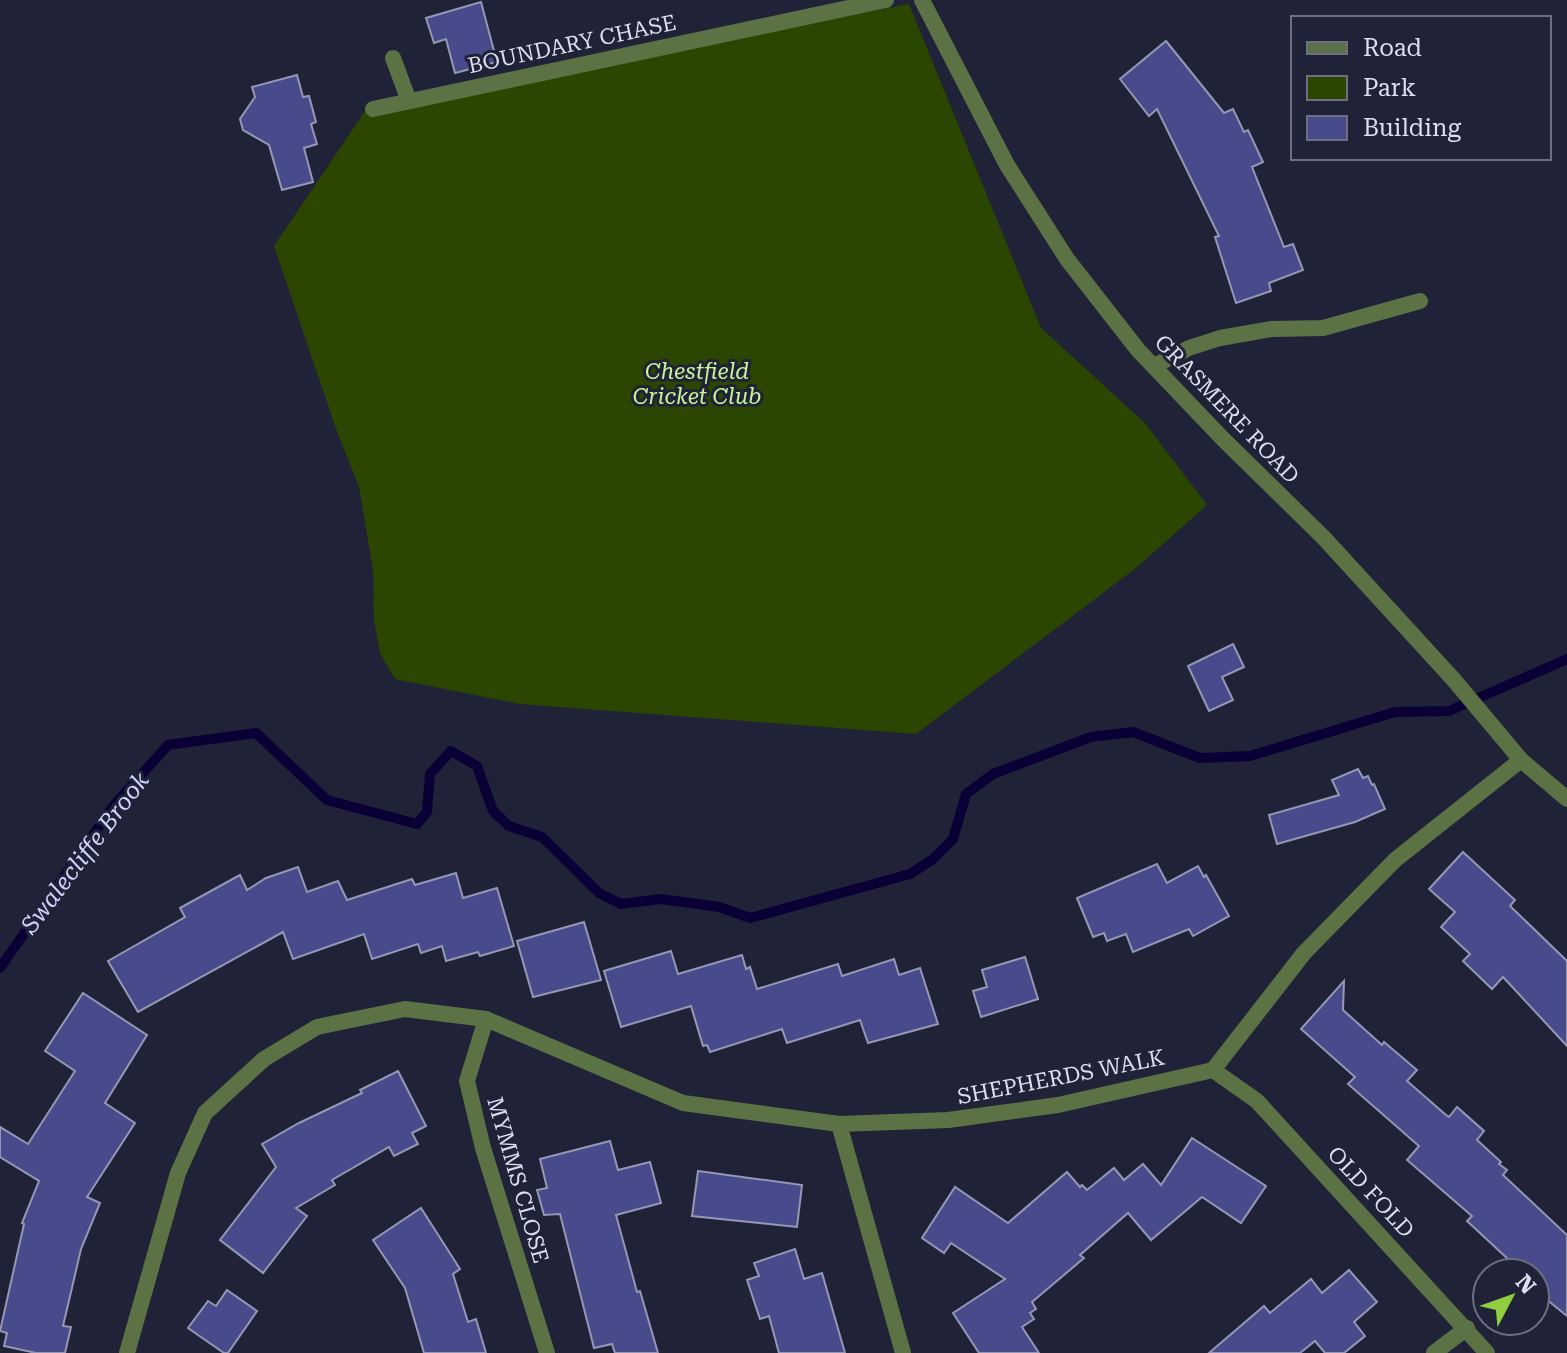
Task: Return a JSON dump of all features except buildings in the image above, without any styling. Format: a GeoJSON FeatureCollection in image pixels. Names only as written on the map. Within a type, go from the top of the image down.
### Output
{"type":"FeatureCollection","features":[{"type":"Feature","properties":{"kind":"street","name":"BOUNDARY CHASE"},"geometry":{"type":"LineString","coordinates":[[373,109],[886,0]]}},
{"type":"Feature","properties":{"kind":"street","name":"GRASMERE ROAD"},"geometry":{"type":"LineString","coordinates":[[922,0],[1007,165],[1067,259],[1154,366],[1324,538],[1454,680],[1521,760],[1567,799]]}},
{"type":"Feature","properties":{"kind":"street"},"geometry":{"type":"LineString","coordinates":[[393,58],[409,101]]}},
{"type":"Feature","properties":{"kind":"street"},"geometry":{"type":"LineString","coordinates":[[1154,366],[1189,348],[1220,338],[1272,329],[1323,328],[1420,301]]}},
{"type":"Feature","properties":{"kind":"street"},"geometry":{"type":"LineString","coordinates":[[1213,1070],[1304,953],[1395,860],[1521,760]]}},
{"type":"Feature","properties":{"kind":"street","name":"SHEPHERDS WALK"},"geometry":{"type":"LineString","coordinates":[[127,1353],[178,1173],[205,1113],[264,1059],[317,1027],[405,1009],[486,1019],[683,1103],[839,1124],[948,1120],[1011,1112],[1058,1105],[1213,1070]]}},
{"type":"Feature","properties":{"kind":"street","name":"MYMMS CLOSE"},"geometry":{"type":"LineString","coordinates":[[486,1019],[467,1081],[483,1148],[547,1353]]}},
{"type":"Feature","properties":{"kind":"street","name":"OLD FOLD"},"geometry":{"type":"LineString","coordinates":[[1213,1070],[1257,1101],[1487,1353]]}},
{"type":"Feature","properties":{"kind":"street"},"geometry":{"type":"LineString","coordinates":[[839,1124],[903,1353]]}},
{"type":"Feature","properties":{"kind":"street"},"geometry":{"type":"LineString","coordinates":[[1434,1353],[1467,1328]]}},
{"type":"Feature","properties":{"kind":"green space","name":"Chestfield Cricket Club"},"geometry":{"type":"Polygon","coordinates":[[[909,4],[1041,328],[1145,423],[1207,505],[1136,568],[916,734],[520,704],[395,679],[380,653],[374,620],[373,570],[359,487],[274,246],[367,108],[909,4]]]}},
{"type":"Feature","properties":{"kind":"waterway","name":"Swalecliffe Brook"},"geometry":{"type":"LineString","coordinates":[[0,968],[114,805],[168,745],[256,733],[327,800],[417,824],[427,812],[430,774],[451,751],[477,766],[493,811],[509,826],[542,837],[599,893],[621,904],[661,899],[719,907],[750,918],[910,874],[933,859],[953,839],[966,794],[993,774],[1091,737],[1133,732],[1200,758],[1250,756],[1395,712],[1449,711],[1567,659]]}}]}
